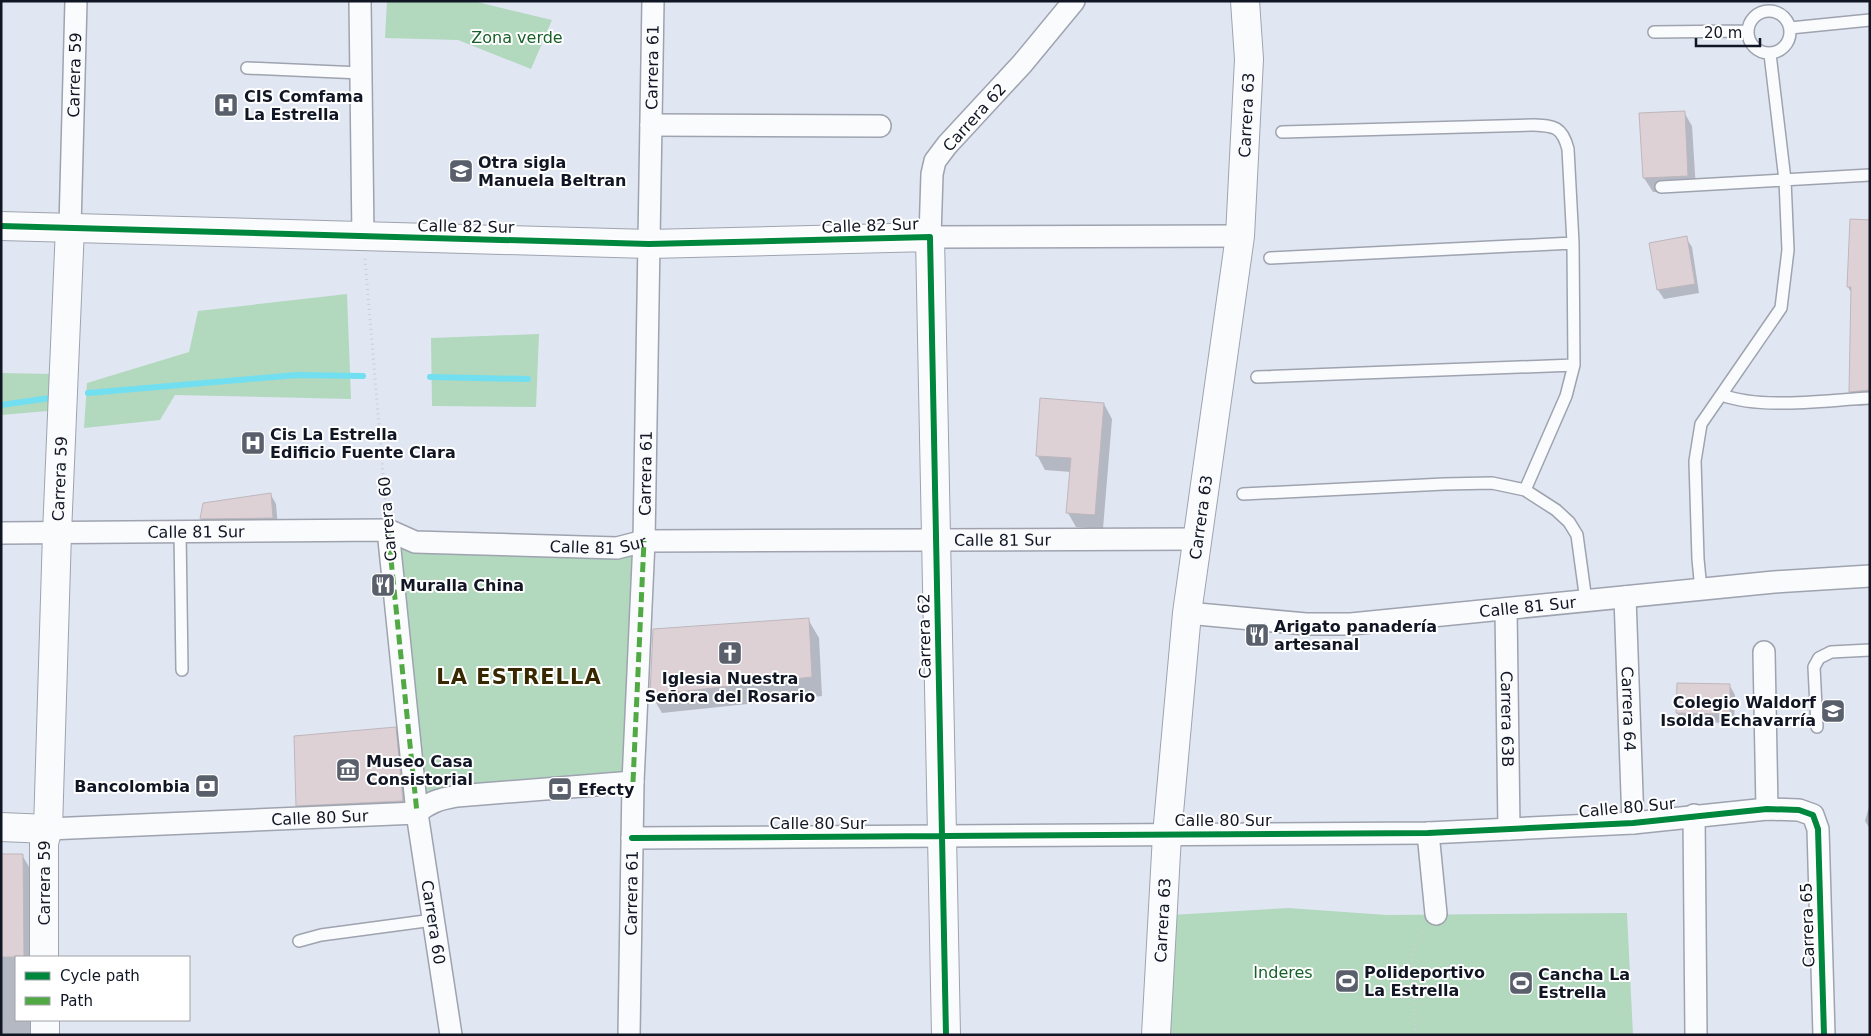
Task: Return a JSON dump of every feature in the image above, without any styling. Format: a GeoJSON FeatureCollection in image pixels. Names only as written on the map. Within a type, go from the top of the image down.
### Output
{"type":"FeatureCollection","features":[{"type":"Feature","properties":{"kind":"street","name":"Carrera 59"},"geometry":{"type":"LineString","coordinates":[[44,956],[44,843],[48,829],[57,532],[70,227],[76,1]]}},
{"type":"Feature","properties":{"kind":"street"},"geometry":{"type":"LineString","coordinates":[[360,1],[363,238]]}},
{"type":"Feature","properties":{"kind":"street","name":"Carrera 61"},"geometry":{"type":"LineString","coordinates":[[629,1035],[633,782],[644,541],[654,1]]}},
{"type":"Feature","properties":{"kind":"street","name":"Carrera 62"},"geometry":{"type":"LineString","coordinates":[[946,1035],[930,237],[932,174],[935,160],[947,145],[1022,64],[1074,1]]}},
{"type":"Feature","properties":{"kind":"street","name":"Carrera 63"},"geometry":{"type":"LineString","coordinates":[[1156,1035],[1167,835],[1187,613],[1240,236],[1249,59],[1245,1]]}},
{"type":"Feature","properties":{"kind":"street"},"geometry":{"type":"LineString","coordinates":[[651,126],[880,126]]}},
{"type":"Feature","properties":{"kind":"street","name":"Calle 82 Sur"},"geometry":{"type":"LineString","coordinates":[[1,226],[363,238],[649,244],[930,237],[1240,236]]}},
{"type":"Feature","properties":{"kind":"street","name":"Calle 81 Sur"},"geometry":{"type":"LineString","coordinates":[[1,533],[388,530],[414,542],[617,548],[644,541],[1197,539]]}},
{"type":"Feature","properties":{"kind":"street","name":"Carrera 60"},"geometry":{"type":"LineString","coordinates":[[388,530],[417,814],[451,1035]]}},
{"type":"Feature","properties":{"kind":"street","name":"Calle 81 Sur"},"geometry":{"type":"LineString","coordinates":[[1187,613],[1306,624],[1384,622],[1626,597],[1870,576]]}},
{"type":"Feature","properties":{"kind":"street","name":"Carrera 64"},"geometry":{"type":"LineString","coordinates":[[1626,597],[1634,823]]}},
{"type":"Feature","properties":{"kind":"street","name":"Carrera 63B"},"geometry":{"type":"LineString","coordinates":[[1506,609],[1509,829]]}},
{"type":"Feature","properties":{"kind":"street"},"geometry":{"type":"LineString","coordinates":[[1764,652],[1767,809]]}},
{"type":"Feature","properties":{"kind":"street"},"geometry":{"type":"LineString","coordinates":[[417,814],[427,804],[448,797],[633,782]]}},
{"type":"Feature","properties":{"kind":"street","name":"Calle 80 Sur"},"geometry":{"type":"LineString","coordinates":[[632,838],[1428,833],[1634,823],[1694,815],[1767,809],[1799,810],[1812,815]]}},
{"type":"Feature","properties":{"kind":"street","name":"Calle 80 Sur"},"geometry":{"type":"LineString","coordinates":[[1,826],[48,829],[417,814]]}},
{"type":"Feature","properties":{"kind":"street"},"geometry":{"type":"LineString","coordinates":[[1694,815],[1696,1035]]}},
{"type":"Feature","properties":{"kind":"street","name":"Carrera 65"},"geometry":{"type":"LineString","coordinates":[[1812,815],[1818,829],[1824,1035]]}},
{"type":"Feature","properties":{"kind":"street"},"geometry":{"type":"LineString","coordinates":[[1428,833],[1436,914]]}},
{"type":"Feature","properties":{"kind":"street"},"geometry":{"type":"LineString","coordinates":[[45,1021],[45,1035]]}},
{"type":"Feature","properties":{"kind":"lane"},"geometry":{"type":"LineString","coordinates":[[1767,10],[1782,15],[1790,28],[1790,37],[1786,45],[1779,51],[1770,54],[1753,48],[1748,40],[1747,31],[1753,17],[1767,10]]}},
{"type":"Feature","properties":{"kind":"lane"},"geometry":{"type":"LineString","coordinates":[[1790,28],[1870,20]]}},
{"type":"Feature","properties":{"kind":"lane"},"geometry":{"type":"LineString","coordinates":[[1654,32],[1747,31]]}},
{"type":"Feature","properties":{"kind":"lane"},"geometry":{"type":"LineString","coordinates":[[1701,590],[1698,560],[1695,461],[1701,424],[1781,308],[1788,250],[1785,180],[1770,54]]}},
{"type":"Feature","properties":{"kind":"lane"},"geometry":{"type":"LineString","coordinates":[[247,68],[361,73]]}},
{"type":"Feature","properties":{"kind":"lane"},"geometry":{"type":"LineString","coordinates":[[1282,132],[1550,126],[1559,130],[1564,136],[1568,148],[1573,243],[1574,365],[1566,396],[1525,490]]}},
{"type":"Feature","properties":{"kind":"lane"},"geometry":{"type":"LineString","coordinates":[[1661,187],[1870,175]]}},
{"type":"Feature","properties":{"kind":"lane"},"geometry":{"type":"LineString","coordinates":[[1270,258],[1573,243]]}},
{"type":"Feature","properties":{"kind":"lane"},"geometry":{"type":"LineString","coordinates":[[1257,376],[1574,365]]}},
{"type":"Feature","properties":{"kind":"lane"},"geometry":{"type":"LineString","coordinates":[[1722,395],[1740,402],[1762,403],[1870,398]]}},
{"type":"Feature","properties":{"kind":"lane"},"geometry":{"type":"LineString","coordinates":[[1243,494],[1492,483],[1525,490],[1556,510],[1569,522],[1578,535],[1586,601]]}},
{"type":"Feature","properties":{"kind":"lane"},"geometry":{"type":"LineString","coordinates":[[180,532],[182,670]]}},
{"type":"Feature","properties":{"kind":"lane"},"geometry":{"type":"LineString","coordinates":[[1817,727],[1814,667],[1819,658],[1831,652],[1870,650]]}},
{"type":"Feature","properties":{"kind":"lane"},"geometry":{"type":"LineString","coordinates":[[299,941],[321,935],[433,920]]}},
{"type":"Feature","properties":{"kind":"path"},"geometry":{"type":"LineString","coordinates":[[1415,1035],[1413,948],[1436,914]]}},
{"type":"Feature","properties":{"kind":"green space","name":"Zona verde"},"geometry":{"type":"Polygon","coordinates":[[[387,1],[473,1],[552,20],[531,69],[458,40],[385,38],[387,1]]]}},
{"type":"Feature","properties":{"kind":"green space"},"geometry":{"type":"Polygon","coordinates":[[[347,294],[351,399],[175,395],[160,420],[84,428],[87,383],[189,352],[198,311],[347,294]]]}},
{"type":"Feature","properties":{"kind":"green space"},"geometry":{"type":"Polygon","coordinates":[[[539,334],[536,407],[432,406],[431,338],[539,334]]]}},
{"type":"Feature","properties":{"kind":"green space"},"geometry":{"type":"Polygon","coordinates":[[[1,373],[52,374],[48,411],[1,415],[1,373]]]}},
{"type":"Feature","properties":{"kind":"green space"},"geometry":{"type":"Polygon","coordinates":[[[388,530],[415,542],[644,541],[633,782],[427,804],[388,530]]]}},
{"type":"Feature","properties":{"kind":"green space","name":"Inderes"},"geometry":{"type":"Polygon","coordinates":[[[1288,908],[1387,915],[1627,913],[1633,1035],[1170,1035],[1171,915],[1288,908]]]}},
{"type":"Feature","properties":{"kind":"building"},"geometry":{"type":"Polygon","coordinates":[[[1685,111],[1688,176],[1643,178],[1639,113],[1685,111]]]}},
{"type":"Feature","properties":{"kind":"building"},"geometry":{"type":"Polygon","coordinates":[[[1850,219],[1870,220],[1870,390],[1849,392],[1851,287],[1847,287],[1850,219]]]}},
{"type":"Feature","properties":{"kind":"building"},"geometry":{"type":"Polygon","coordinates":[[[1687,236],[1695,284],[1657,290],[1649,243],[1687,236]]]}},
{"type":"Feature","properties":{"kind":"building"},"geometry":{"type":"Polygon","coordinates":[[[1040,398],[1104,403],[1095,515],[1066,513],[1071,458],[1036,456],[1040,398]]]}},
{"type":"Feature","properties":{"kind":"building"},"geometry":{"type":"Polygon","coordinates":[[[271,493],[273,518],[200,519],[203,503],[271,493]]]}},
{"type":"Feature","properties":{"kind":"building","name":"Iglesia Nuestra Señora del Rosario"},"geometry":{"type":"Polygon","coordinates":[[[809,618],[812,677],[650,695],[653,629],[809,618]]]}},
{"type":"Feature","properties":{"kind":"building"},"geometry":{"type":"Polygon","coordinates":[[[1677,683],[1730,684],[1730,714],[1676,713],[1677,683]]]}},
{"type":"Feature","properties":{"kind":"building","name":"Museo Casa Consistorial"},"geometry":{"type":"Polygon","coordinates":[[[396,727],[403,801],[296,806],[294,736],[396,727]]]}},
{"type":"Feature","properties":{"kind":"building"},"geometry":{"type":"Polygon","coordinates":[[[1,854],[23,854],[24,956],[1,957],[1,854]]]}},
{"type":"Feature","properties":{"kind":"waterway"},"geometry":{"type":"LineString","coordinates":[[88,393],[297,375],[363,376]]}},
{"type":"Feature","properties":{"kind":"waterway"},"geometry":{"type":"LineString","coordinates":[[430,377],[528,379]]}},
{"type":"Feature","properties":{"kind":"waterway"},"geometry":{"type":"LineString","coordinates":[[1,405],[50,398]]}},
{"type":"Feature","properties":{"kind":"marked path"},"geometry":{"type":"LineString","coordinates":[[388,530],[417,813]]}},
{"type":"Feature","properties":{"kind":"marked path"},"geometry":{"type":"LineString","coordinates":[[633,782],[644,541]]}},
{"type":"Feature","properties":{"kind":"cycle path"},"geometry":{"type":"LineString","coordinates":[[1,226],[649,244],[930,237],[946,1035]]}},
{"type":"Feature","properties":{"kind":"cycle path"},"geometry":{"type":"LineString","coordinates":[[632,838],[1428,833],[1633,823],[1767,809],[1799,810],[1813,815],[1818,829],[1824,1035]]}},
{"type":"Feature","properties":{"kind":"place","name":"CIS Comfama La Estrella"},"geometry":{"type":"Point","coordinates":[226,105]}},
{"type":"Feature","properties":{"kind":"place","name":"Otra sigla Manuela Beltran"},"geometry":{"type":"Point","coordinates":[461,171]}},
{"type":"Feature","properties":{"kind":"place","name":"Cis La Estrella Edificio Fuente Clara"},"geometry":{"type":"Point","coordinates":[253,443]}},
{"type":"Feature","properties":{"kind":"place","name":"Muralla China"},"geometry":{"type":"Point","coordinates":[383,585]}},
{"type":"Feature","properties":{"kind":"place","name":"Arigato panadería artesanal"},"geometry":{"type":"Point","coordinates":[1257,635]}},
{"type":"Feature","properties":{"kind":"place","name":"Iglesia Nuestra Señora del Rosario"},"geometry":{"type":"Point","coordinates":[730,653]}},
{"type":"Feature","properties":{"kind":"place","name":"Colegio Waldorf Isolda Echavarría"},"geometry":{"type":"Point","coordinates":[1833,711]}},
{"type":"Feature","properties":{"kind":"place","name":"Museo Casa Consistorial"},"geometry":{"type":"Point","coordinates":[348,770]}},
{"type":"Feature","properties":{"kind":"place","name":"Bancolombia"},"geometry":{"type":"Point","coordinates":[207,786]}},
{"type":"Feature","properties":{"kind":"place","name":"Efecty"},"geometry":{"type":"Point","coordinates":[560,789]}},
{"type":"Feature","properties":{"kind":"place","name":"Polideportivo La Estrella"},"geometry":{"type":"Point","coordinates":[1347,981]}},
{"type":"Feature","properties":{"kind":"place","name":"Cancha La Estrella"},"geometry":{"type":"Point","coordinates":[1521,983]}},
{"type":"Feature","properties":{"kind":"district","name":"LA ESTRELLA"},"geometry":{"type":"Point","coordinates":[519,677]}}]}
